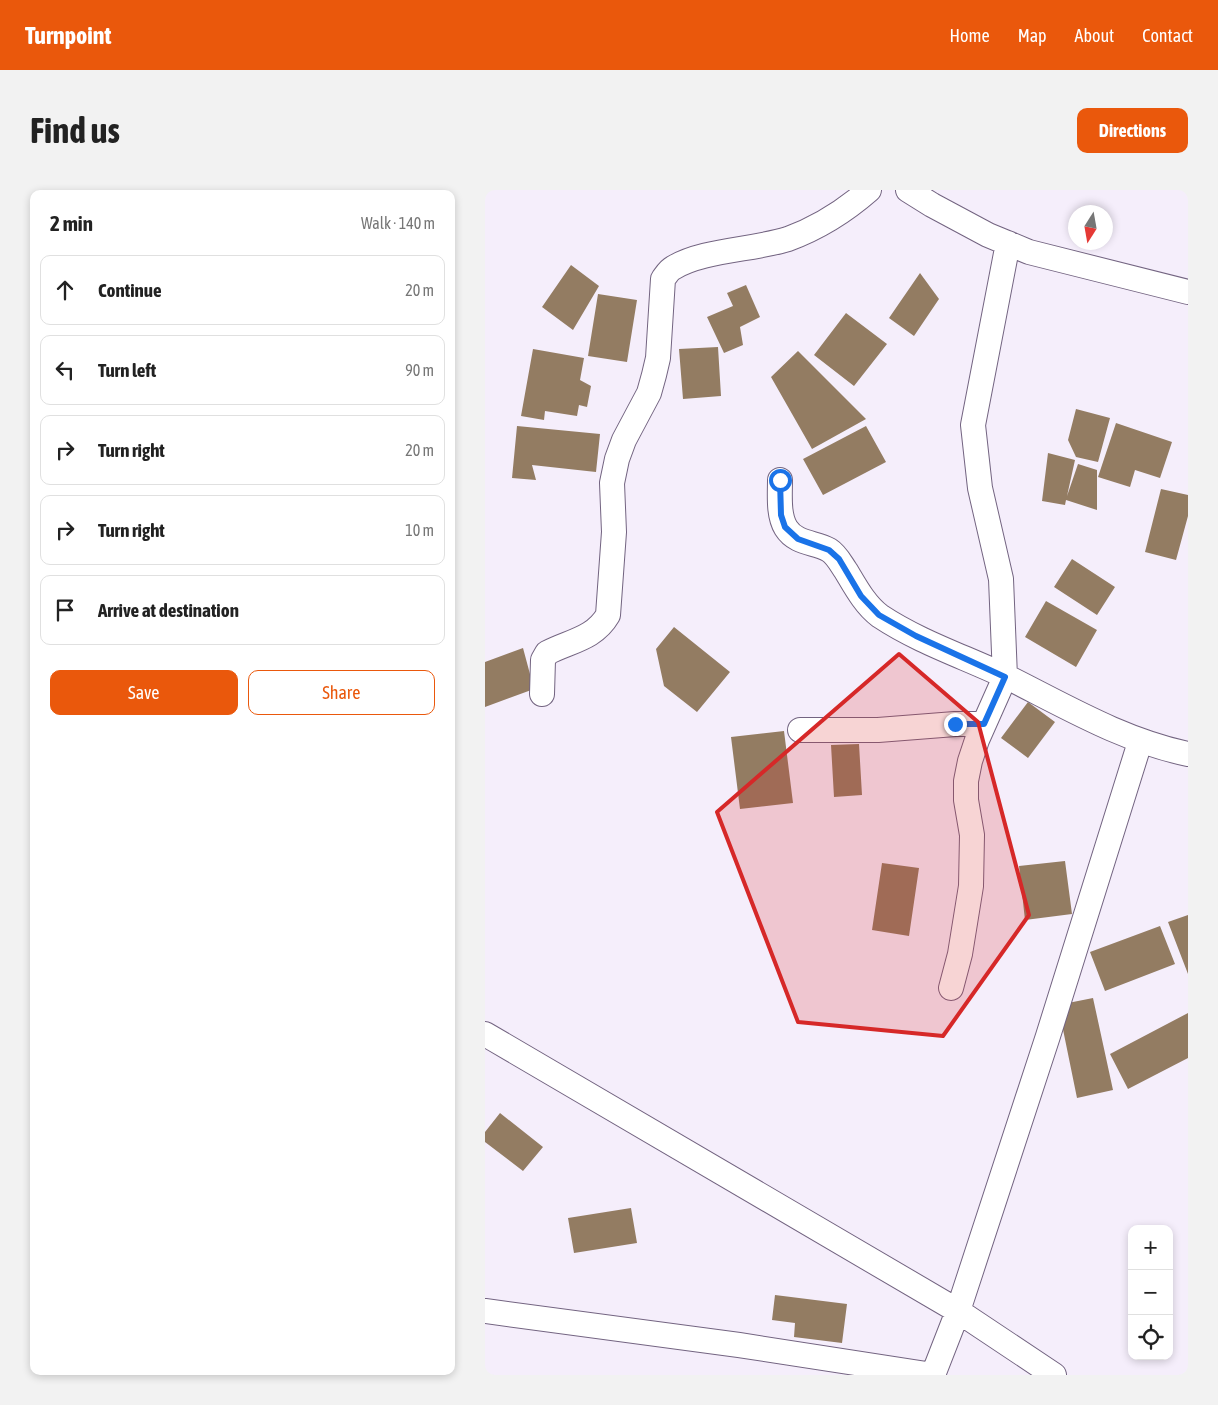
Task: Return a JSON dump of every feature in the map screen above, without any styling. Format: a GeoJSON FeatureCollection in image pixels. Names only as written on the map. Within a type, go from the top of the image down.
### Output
{"type":"FeatureCollection","features":[{"type":"Feature","properties":{"kind":"street"},"geometry":{"type":"LineString","coordinates":[[542,694],[543,660],[547,653],[595,631],[602,625],[608,615],[614,532],[612,483],[617,459],[624,440],[649,393],[654,375],[658,358],[663,279],[671,269],[688,261],[766,245],[789,238],[822,224],[843,212],[869,190]]}},
{"type":"Feature","properties":{"kind":"street"},"geometry":{"type":"LineString","coordinates":[[908,190],[988,236],[1029,252],[1188,292]]}},
{"type":"Feature","properties":{"kind":"street"},"geometry":{"type":"LineString","coordinates":[[951,988],[960,954],[971,886],[972,835],[966,800],[966,781],[970,761],[1005,677],[1001,579],[980,488],[973,425],[1008,243]]}},
{"type":"Feature","properties":{"kind":"street"},"geometry":{"type":"LineString","coordinates":[[780,480],[781,515],[785,527],[798,539],[829,550],[839,559],[861,596],[879,615],[916,636],[1005,677],[1111,730],[1140,742],[1188,754]]}},
{"type":"Feature","properties":{"kind":"street"},"geometry":{"type":"LineString","coordinates":[[800,730],[879,730],[955,724],[984,724]]}},
{"type":"Feature","properties":{"kind":"street"},"geometry":{"type":"LineString","coordinates":[[485,1311],[739,1345],[933,1375],[958,1311],[1048,1036],[1140,742]]}},
{"type":"Feature","properties":{"kind":"street"},"geometry":{"type":"LineString","coordinates":[[485,1034],[958,1311],[1054,1375]]}},
{"type":"Feature","properties":{"kind":"highlighted area"},"geometry":{"type":"Polygon","coordinates":[[[899,654],[978,722],[1029,915],[943,1036],[798,1022],[717,812],[899,654]]]}},
{"type":"Feature","properties":{"kind":"building"},"geometry":{"type":"Polygon","coordinates":[[[571,265],[599,286],[573,330],[542,307],[571,265]]]}},
{"type":"Feature","properties":{"kind":"building"},"geometry":{"type":"Polygon","coordinates":[[[920,273],[939,299],[914,336],[889,318],[920,273]]]}},
{"type":"Feature","properties":{"kind":"building"},"geometry":{"type":"Polygon","coordinates":[[[746,285],[760,317],[740,327],[743,345],[724,353],[707,317],[733,306],[727,293],[746,285]]]}},
{"type":"Feature","properties":{"kind":"building"},"geometry":{"type":"Polygon","coordinates":[[[598,294],[637,300],[627,362],[588,356],[598,294]]]}},
{"type":"Feature","properties":{"kind":"building"},"geometry":{"type":"Polygon","coordinates":[[[846,313],[887,344],[854,386],[814,355],[846,313]]]}},
{"type":"Feature","properties":{"kind":"building"},"geometry":{"type":"Polygon","coordinates":[[[718,347],[721,396],[683,399],[679,349],[718,347]]]}},
{"type":"Feature","properties":{"kind":"building"},"geometry":{"type":"Polygon","coordinates":[[[533,349],[584,358],[580,380],[591,386],[587,407],[579,405],[577,416],[545,411],[544,420],[521,416],[533,349]]]}},
{"type":"Feature","properties":{"kind":"building"},"geometry":{"type":"Polygon","coordinates":[[[798,351],[866,419],[812,449],[771,377],[798,351]]]}},
{"type":"Feature","properties":{"kind":"building"},"geometry":{"type":"Polygon","coordinates":[[[1076,409],[1110,418],[1098,462],[1076,457],[1068,440],[1076,409]]]}},
{"type":"Feature","properties":{"kind":"building"},"geometry":{"type":"Polygon","coordinates":[[[1116,423],[1172,442],[1160,478],[1135,470],[1130,487],[1098,477],[1116,423]]]}},
{"type":"Feature","properties":{"kind":"building"},"geometry":{"type":"Polygon","coordinates":[[[517,426],[600,434],[596,472],[532,465],[536,480],[512,478],[517,426]]]}},
{"type":"Feature","properties":{"kind":"building"},"geometry":{"type":"Polygon","coordinates":[[[866,426],[886,462],[823,495],[803,459],[866,426]]]}},
{"type":"Feature","properties":{"kind":"building"},"geometry":{"type":"Polygon","coordinates":[[[1048,453],[1075,460],[1067,496],[1078,464],[1097,470],[1097,510],[1066,500],[1065,505],[1042,501],[1048,453]]]}},
{"type":"Feature","properties":{"kind":"building"},"geometry":{"type":"Polygon","coordinates":[[[1161,489],[1188,495],[1188,516],[1176,560],[1145,552],[1161,489]]]}},
{"type":"Feature","properties":{"kind":"building"},"geometry":{"type":"Polygon","coordinates":[[[1072,559],[1115,587],[1097,615],[1054,587],[1072,559]]]}},
{"type":"Feature","properties":{"kind":"building"},"geometry":{"type":"Polygon","coordinates":[[[1046,601],[1097,630],[1076,667],[1025,637],[1046,601]]]}},
{"type":"Feature","properties":{"kind":"building"},"geometry":{"type":"Polygon","coordinates":[[[674,627],[730,672],[697,712],[664,686],[656,649],[674,627]]]}},
{"type":"Feature","properties":{"kind":"building"},"geometry":{"type":"Polygon","coordinates":[[[523,648],[534,689],[485,707],[485,662],[523,648]]]}},
{"type":"Feature","properties":{"kind":"building"},"geometry":{"type":"Polygon","coordinates":[[[1028,702],[1055,722],[1028,758],[1001,738],[1028,702]]]}},
{"type":"Feature","properties":{"kind":"building"},"geometry":{"type":"Polygon","coordinates":[[[784,731],[793,803],[740,809],[731,737],[784,731]]]}},
{"type":"Feature","properties":{"kind":"building"},"geometry":{"type":"Polygon","coordinates":[[[859,744],[862,795],[834,797],[831,745],[859,744]]]}},
{"type":"Feature","properties":{"kind":"building"},"geometry":{"type":"Polygon","coordinates":[[[1065,861],[1072,914],[1025,920],[1019,866],[1065,861]]]}},
{"type":"Feature","properties":{"kind":"building"},"geometry":{"type":"Polygon","coordinates":[[[882,863],[919,868],[909,936],[872,930],[882,863]]]}},
{"type":"Feature","properties":{"kind":"building"},"geometry":{"type":"Polygon","coordinates":[[[1188,915],[1188,974],[1168,922],[1188,915]]]}},
{"type":"Feature","properties":{"kind":"building"},"geometry":{"type":"Polygon","coordinates":[[[1160,926],[1175,964],[1105,991],[1090,952],[1160,926]]]}},
{"type":"Feature","properties":{"kind":"building"},"geometry":{"type":"Polygon","coordinates":[[[1093,998],[1113,1090],[1077,1098],[1058,1005],[1093,998]]]}},
{"type":"Feature","properties":{"kind":"building"},"geometry":{"type":"Polygon","coordinates":[[[1188,1013],[1188,1058],[1128,1089],[1110,1054],[1188,1013]]]}},
{"type":"Feature","properties":{"kind":"building"},"geometry":{"type":"Polygon","coordinates":[[[500,1113],[543,1147],[523,1171],[485,1142],[485,1132],[500,1113]]]}},
{"type":"Feature","properties":{"kind":"building"},"geometry":{"type":"Polygon","coordinates":[[[631,1208],[637,1243],[574,1253],[568,1218],[631,1208]]]}},
{"type":"Feature","properties":{"kind":"building"},"geometry":{"type":"Polygon","coordinates":[[[775,1295],[847,1304],[842,1343],[794,1337],[795,1323],[772,1320],[775,1295]]]}},
{"type":"Feature","properties":{"kind":"route"},"geometry":{"type":"LineString","coordinates":[[780,480],[781,515],[785,527],[791,535],[829,550],[839,559],[861,596],[879,615],[916,636],[1005,677],[984,724],[955,724]]}}]}
